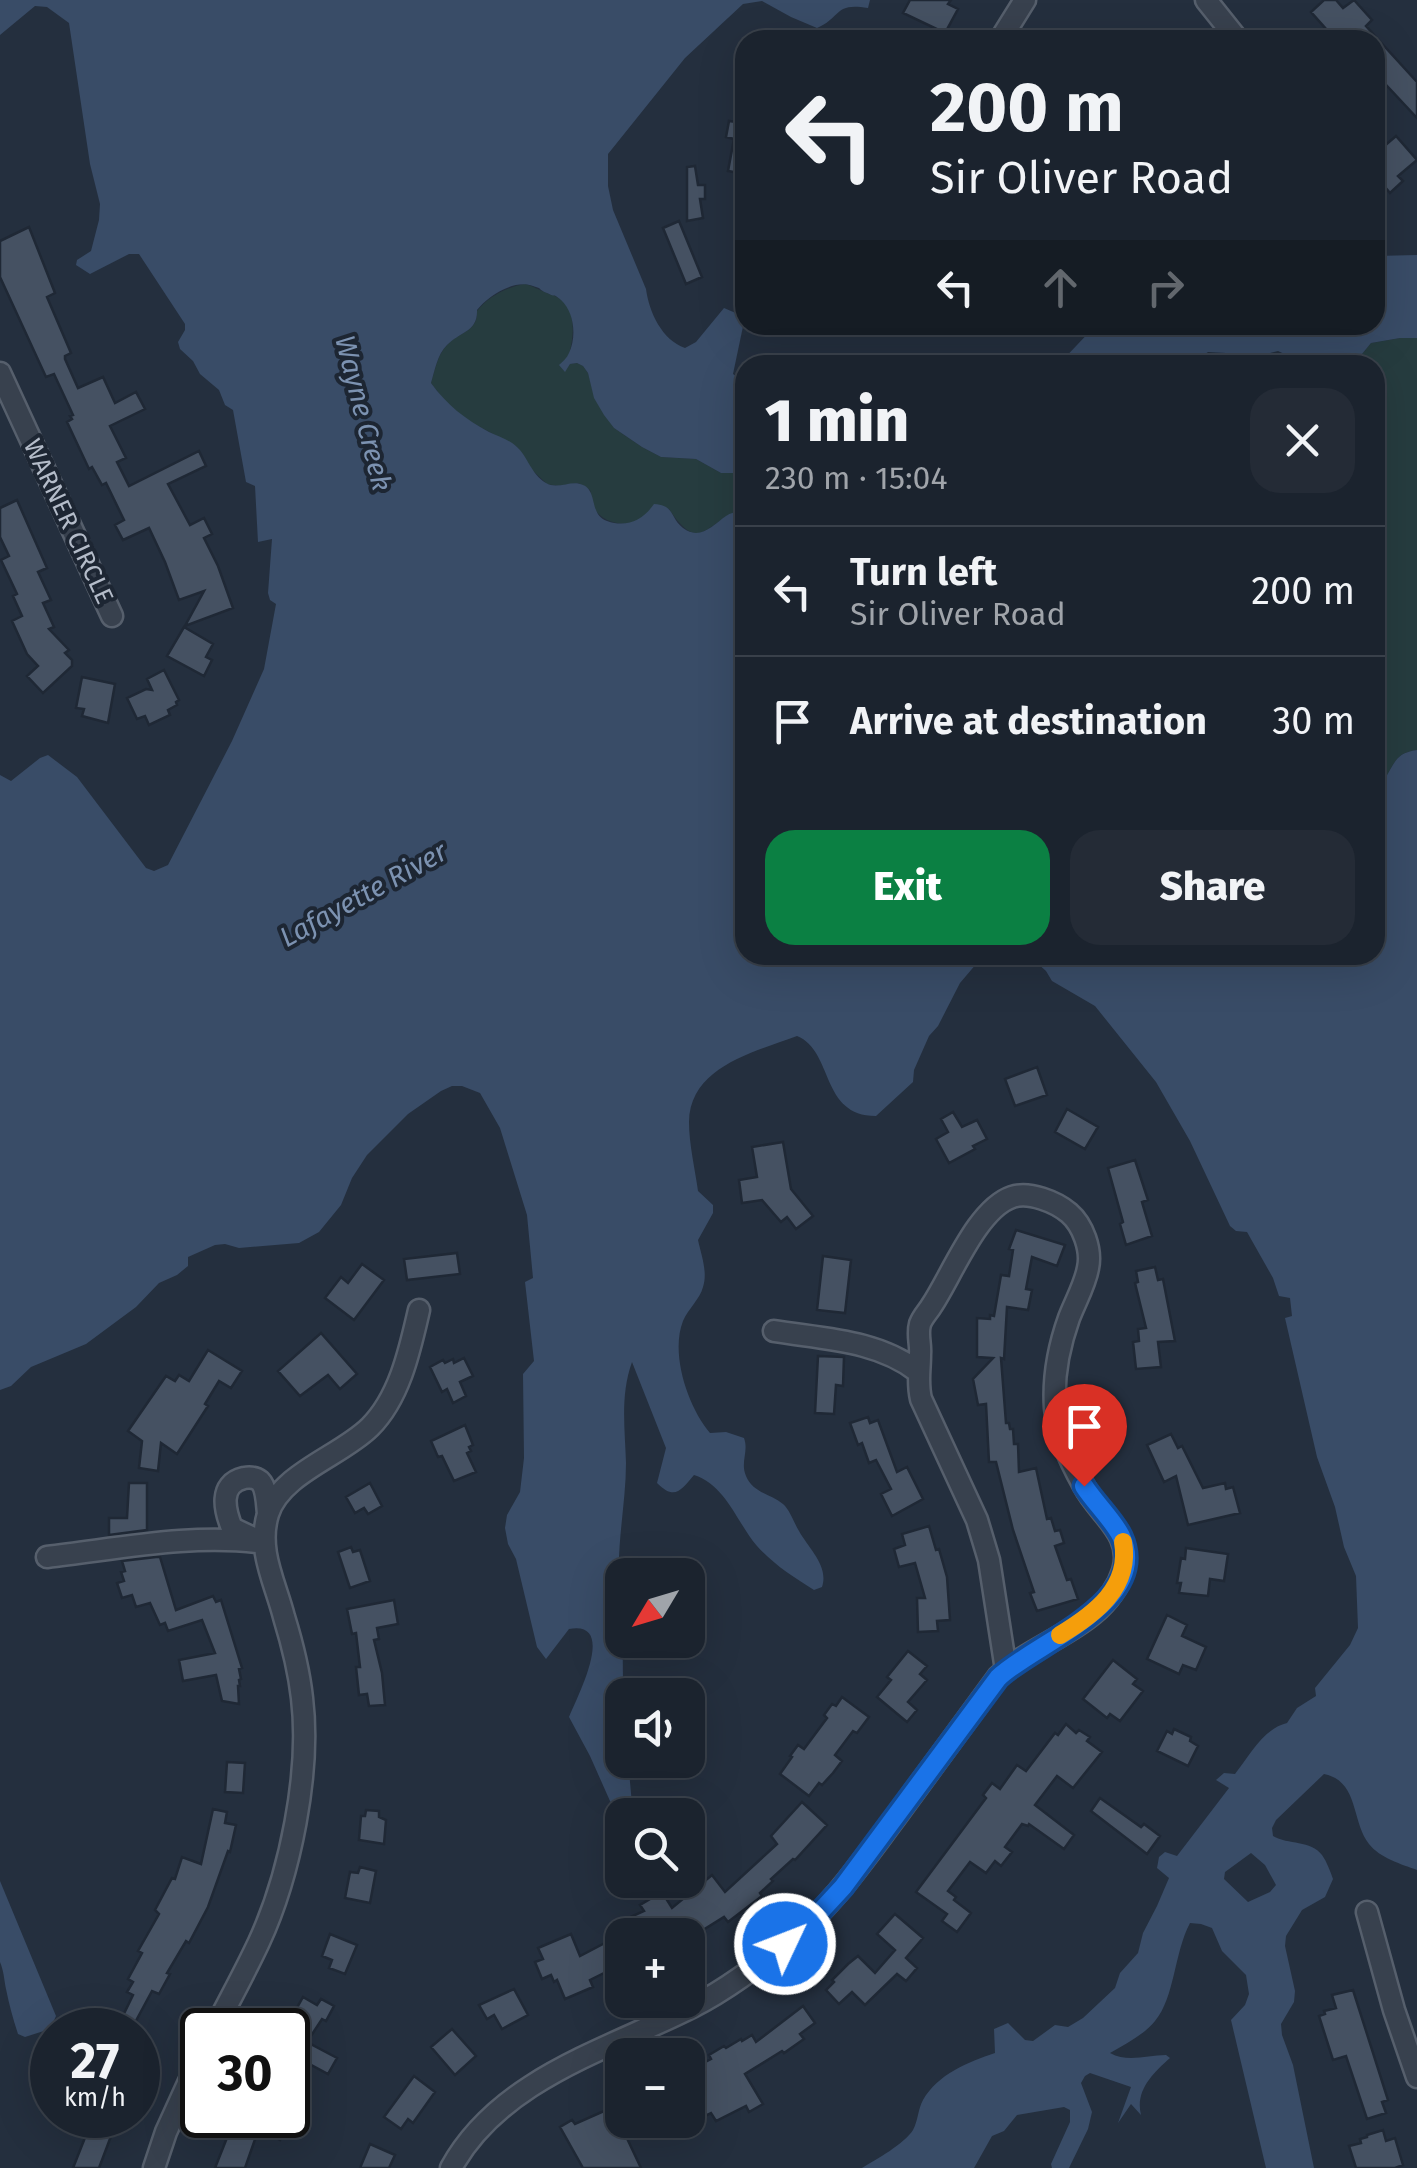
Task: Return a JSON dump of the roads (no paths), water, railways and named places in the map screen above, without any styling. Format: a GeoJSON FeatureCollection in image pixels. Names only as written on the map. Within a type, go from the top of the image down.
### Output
{"type":"FeatureCollection","features":[{"type":"Feature","properties":{"kind":"street"},"geometry":{"type":"LineString","coordinates":[[1006,30],[1025,0]]}},
{"type":"Feature","properties":{"kind":"street"},"geometry":{"type":"LineString","coordinates":[[1206,0],[1230,30]]}},
{"type":"Feature","properties":{"kind":"street","name":"WARNER CIRCLE"},"geometry":{"type":"LineString","coordinates":[[0,372],[112,616]]}},
{"type":"Feature","properties":{"kind":"street"},"geometry":{"type":"LineString","coordinates":[[451,2168],[475,2132],[494,2113],[538,2082],[578,2059],[695,2006],[806,1927],[843,1887],[1006,1670],[1088,1618],[1115,1588],[1125,1560],[1124,1544],[1084,1486],[1064,1442],[1055,1408],[1061,1345],[1088,1267],[1085,1238],[1071,1215],[1044,1199],[1019,1195],[1008,1198],[979,1226],[925,1314],[918,1337],[916,1382],[977,1520],[989,1560],[1006,1670]]}},
{"type":"Feature","properties":{"kind":"street"},"geometry":{"type":"LineString","coordinates":[[268,1514],[287,1486],[354,1441],[386,1408],[411,1346],[419,1310]]}},
{"type":"Feature","properties":{"kind":"street"},"geometry":{"type":"LineString","coordinates":[[774,1331],[880,1350],[917,1371]]}},
{"type":"Feature","properties":{"kind":"street"},"geometry":{"type":"LineString","coordinates":[[225,2008],[260,1939],[294,1830],[300,1788],[303,1701],[284,1614],[268,1567],[264,1488],[260,1481],[243,1478],[230,1486],[225,1511],[232,1528],[264,1544]]}},
{"type":"Feature","properties":{"kind":"street"},"geometry":{"type":"LineString","coordinates":[[47,1557],[186,1541],[264,1544]]}},
{"type":"Feature","properties":{"kind":"street"},"geometry":{"type":"LineString","coordinates":[[1367,1912],[1417,2077]]}},
{"type":"Feature","properties":{"kind":"street"},"geometry":{"type":"LineString","coordinates":[[154,2168],[180,2102]]}},
{"type":"Feature","properties":{"kind":"water"},"geometry":{"type":"Polygon","coordinates":[[[0,0],[870,0],[868,8],[849,7],[817,28],[762,1],[743,4],[685,58],[608,154],[613,210],[663,332],[685,348],[696,342],[724,308],[735,313],[735,335],[741,335],[733,374],[735,473],[721,473],[696,459],[661,457],[614,428],[594,398],[583,366],[570,364],[565,372],[559,365],[568,355],[573,339],[569,311],[557,297],[533,286],[510,287],[482,305],[471,327],[444,349],[431,383],[464,417],[521,451],[546,483],[579,483],[588,488],[598,514],[607,521],[634,521],[654,504],[669,509],[683,528],[695,533],[735,512],[735,965],[975,965],[929,1036],[913,1082],[876,1116],[845,1106],[817,1055],[797,1036],[728,1064],[700,1087],[692,1103],[689,1130],[698,1191],[713,1205],[713,1213],[698,1240],[703,1287],[680,1334],[683,1380],[710,1433],[726,1432],[744,1438],[744,1471],[749,1482],[785,1507],[817,1558],[823,1579],[822,1587],[814,1590],[777,1564],[757,1546],[723,1496],[705,1480],[694,1475],[673,1492],[657,1483],[666,1448],[632,1362],[625,1399],[626,1477],[620,1558],[605,1558],[605,1658],[623,1658],[623,1678],[605,1678],[605,1778],[630,1778],[631,1798],[609,1798],[569,1717],[590,1662],[591,1636],[583,1629],[569,1629],[546,1659],[537,1647],[516,1559],[508,1544],[507,1515],[520,1492],[524,1458],[523,1374],[534,1361],[525,1282],[533,1278],[527,1215],[500,1128],[480,1093],[452,1086],[408,1114],[367,1155],[341,1205],[319,1232],[299,1243],[239,1248],[215,1245],[188,1257],[188,1266],[159,1283],[136,1307],[86,1344],[31,1367],[11,1386],[0,1390],[0,775],[11,781],[48,755],[77,777],[146,868],[154,871],[168,865],[264,669],[276,604],[268,593],[272,539],[258,542],[255,486],[246,482],[233,410],[180,349],[178,342],[185,324],[139,254],[129,254],[90,274],[76,265],[91,251],[100,204],[90,164],[69,23],[47,7],[35,6],[0,35],[0,0]]]}},
{"type":"Feature","properties":{"kind":"water"},"geometry":{"type":"Polygon","coordinates":[[[1417,255],[1417,338],[1371,343],[1361,355],[1287,355],[1278,351],[1263,355],[1068,355],[1086,335],[1385,335],[1385,256],[1417,255]]]}},
{"type":"Feature","properties":{"kind":"water"},"geometry":{"type":"Polygon","coordinates":[[[1417,750],[1417,1870],[1391,1860],[1369,1844],[1349,1793],[1335,1778],[1324,1774],[1272,1828],[1273,1836],[1317,1850],[1333,1879],[1325,1897],[1302,1910],[1286,1936],[1285,1946],[1295,1991],[1294,2002],[1281,2024],[1282,2035],[1293,2065],[1314,2168],[1266,2168],[1231,2020],[1249,1994],[1246,1975],[1222,1951],[1212,1928],[1190,1923],[1162,2011],[1145,2031],[1110,2053],[1124,2058],[1170,2058],[1143,2091],[1141,2115],[1131,2104],[1118,2123],[1131,2087],[1090,2073],[1081,2083],[1092,2112],[1069,2168],[1052,2168],[1051,2164],[1070,2122],[1070,2110],[1064,2107],[1017,2115],[1004,2131],[992,2136],[974,2168],[862,2168],[909,2135],[923,2100],[945,2076],[995,2053],[994,2029],[1008,2023],[1025,2040],[1033,2041],[1055,2025],[1068,2027],[1083,2018],[1115,1988],[1120,1973],[1138,1953],[1143,1933],[1169,1878],[1157,1868],[1159,1857],[1165,1852],[1177,1856],[1229,1788],[1216,1780],[1224,1773],[1235,1774],[1264,1737],[1287,1723],[1297,1708],[1316,1696],[1315,1688],[1350,1645],[1358,1628],[1356,1576],[1317,1457],[1285,1318],[1292,1316],[1290,1298],[1279,1296],[1247,1232],[1230,1226],[1190,1141],[1156,1082],[1095,1006],[1052,981],[1039,965],[1385,965],[1385,777],[1405,753],[1417,750]],[[1251,1853],[1225,1872],[1224,1879],[1248,1902],[1276,1885],[1265,1865],[1251,1853]]]}},
{"type":"Feature","properties":{"kind":"water"},"geometry":{"type":"Polygon","coordinates":[[[0,1881],[53,2008],[30,2008],[30,2035],[18,2034],[0,1962],[0,1881]]]}},
{"type":"Feature","properties":{"kind":"water label","name":"Wayne Creek"},"geometry":{"type":"Point","coordinates":[364,413]}},
{"type":"Feature","properties":{"kind":"water label","name":"Lafayette River"},"geometry":{"type":"Point","coordinates":[363,894]}}]}
